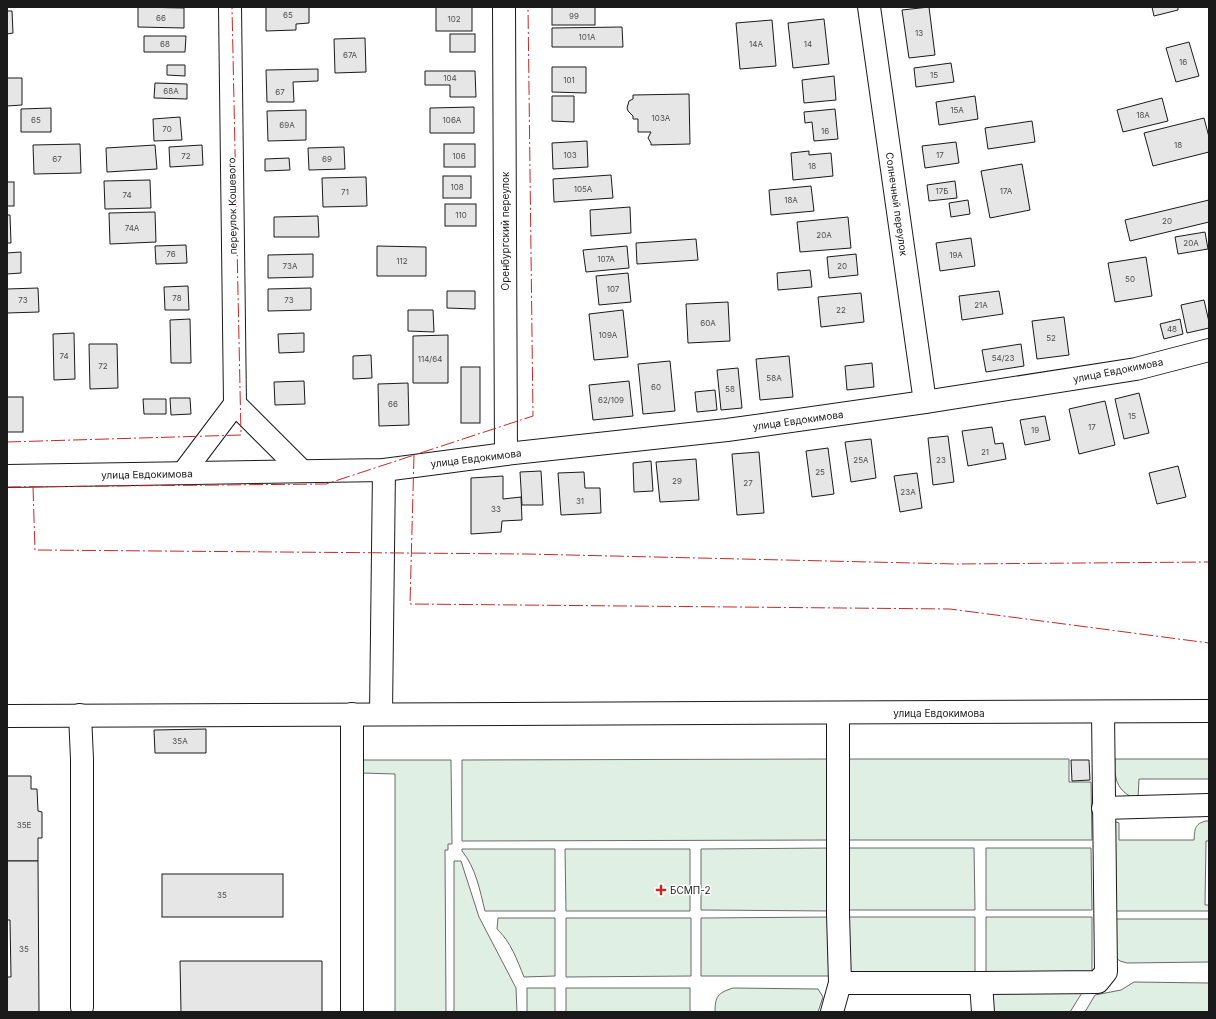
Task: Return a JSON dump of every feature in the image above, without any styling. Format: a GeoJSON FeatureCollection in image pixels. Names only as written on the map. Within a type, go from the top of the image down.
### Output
{"type":"FeatureCollection","features":[{"type":"Feature","properties":{"kind":"street","name":"переулок Кошевого"},"geometry":{"type":"LineString","coordinates":[[230,7],[234,404]]}},
{"type":"Feature","properties":{"kind":"street","name":"Оренбургский переулок"},"geometry":{"type":"LineString","coordinates":[[504,7],[506,454]]}},
{"type":"Feature","properties":{"kind":"street","name":"Солнечный переулок"},"geometry":{"type":"LineString","coordinates":[[869,7],[924,402]]}},
{"type":"Feature","properties":{"kind":"street","name":"улица Евдокимова"},"geometry":{"type":"LineString","coordinates":[[7,476],[384,470],[506,454],[727,430],[924,402],[1136,369],[1209,350]]}},
{"type":"Feature","properties":{"kind":"street"},"geometry":{"type":"LineString","coordinates":[[183,473],[234,404],[302,471]]}},
{"type":"Feature","properties":{"kind":"street"},"geometry":{"type":"LineString","coordinates":[[381,714],[384,470]]}},
{"type":"Feature","properties":{"kind":"street","name":"улица Евдокимова"},"geometry":{"type":"LineString","coordinates":[[7,716],[1209,711]]}},
{"type":"Feature","properties":{"kind":"street"},"geometry":{"type":"LineString","coordinates":[[840,983],[1098,982],[1106,972],[1103,712]]}},
{"type":"Feature","properties":{"kind":"street"},"geometry":{"type":"LineString","coordinates":[[832,1012],[840,983],[838,914],[838,713]]}},
{"type":"Feature","properties":{"kind":"street"},"geometry":{"type":"LineString","coordinates":[[352,714],[352,1012]]}},
{"type":"Feature","properties":{"kind":"street"},"geometry":{"type":"LineString","coordinates":[[80,715],[82,759],[82,1007]]}},
{"type":"Feature","properties":{"kind":"street"},"geometry":{"type":"LineString","coordinates":[[1103,808],[1209,805]]}},
{"type":"Feature","properties":{"kind":"street"},"geometry":{"type":"LineString","coordinates":[[981,983],[983,1012]]}},
{"type":"Feature","properties":{"kind":"green space"},"geometry":{"type":"Polygon","coordinates":[[[833,759],[833,840],[462,841],[462,760],[833,759]]]}},
{"type":"Feature","properties":{"kind":"green space"},"geometry":{"type":"Polygon","coordinates":[[[843,759],[1069,759],[1069,782],[1091,782],[1092,840],[843,840],[843,759]]]}},
{"type":"Feature","properties":{"kind":"green space"},"geometry":{"type":"Polygon","coordinates":[[[1115,759],[1209,759],[1209,779],[1139,779],[1138,799],[1127,794],[1119,786],[1115,774],[1115,759]]]}},
{"type":"Feature","properties":{"kind":"green space"},"geometry":{"type":"Polygon","coordinates":[[[362,760],[451,760],[452,844],[448,844],[448,850],[445,850],[446,1012],[395,1012],[395,774],[362,773],[362,760]]]}},
{"type":"Feature","properties":{"kind":"green space"},"geometry":{"type":"Polygon","coordinates":[[[1209,821],[1209,841],[1206,841],[1205,905],[1209,905],[1209,911],[1112,911],[1113,822],[1119,823],[1119,840],[1194,840],[1197,825],[1209,821]]]}},
{"type":"Feature","properties":{"kind":"green space"},"geometry":{"type":"Polygon","coordinates":[[[833,848],[833,911],[701,910],[701,849],[833,848]]]}},
{"type":"Feature","properties":{"kind":"green space"},"geometry":{"type":"Polygon","coordinates":[[[843,848],[974,848],[975,910],[844,910],[843,848]]]}},
{"type":"Feature","properties":{"kind":"green space"},"geometry":{"type":"Polygon","coordinates":[[[986,848],[1091,848],[1092,910],[986,910],[986,848]]]}},
{"type":"Feature","properties":{"kind":"green space"},"geometry":{"type":"Polygon","coordinates":[[[462,849],[555,849],[555,911],[485,911],[474,872],[462,849]]]}},
{"type":"Feature","properties":{"kind":"green space"},"geometry":{"type":"Polygon","coordinates":[[[565,849],[690,849],[690,911],[566,911],[565,849]]]}},
{"type":"Feature","properties":{"kind":"green space"},"geometry":{"type":"Polygon","coordinates":[[[454,861],[461,861],[479,917],[516,988],[517,1012],[454,1012],[454,861]]]}},
{"type":"Feature","properties":{"kind":"green space"},"geometry":{"type":"Polygon","coordinates":[[[832,917],[833,976],[701,976],[701,918],[832,917]]]}},
{"type":"Feature","properties":{"kind":"green space"},"geometry":{"type":"Polygon","coordinates":[[[843,917],[975,917],[975,976],[844,976],[843,917]]]}},
{"type":"Feature","properties":{"kind":"green space"},"geometry":{"type":"Polygon","coordinates":[[[986,917],[1092,917],[1092,975],[986,976],[986,917]]]}},
{"type":"Feature","properties":{"kind":"green space"},"geometry":{"type":"Polygon","coordinates":[[[498,918],[555,918],[555,976],[524,977],[510,945],[497,929],[498,918]]]}},
{"type":"Feature","properties":{"kind":"green space"},"geometry":{"type":"Polygon","coordinates":[[[566,918],[691,918],[691,976],[566,977],[566,918]]]}},
{"type":"Feature","properties":{"kind":"green space"},"geometry":{"type":"Polygon","coordinates":[[[1113,919],[1209,919],[1209,962],[1127,963],[1120,961],[1115,957],[1113,919]]]}},
{"type":"Feature","properties":{"kind":"green space"},"geometry":{"type":"Polygon","coordinates":[[[1134,982],[1209,983],[1209,1012],[1085,1012],[1095,995],[1121,990],[1134,982]]]}},
{"type":"Feature","properties":{"kind":"green space"},"geometry":{"type":"Polygon","coordinates":[[[527,988],[555,988],[555,1012],[527,1012],[527,988]]]}},
{"type":"Feature","properties":{"kind":"green space"},"geometry":{"type":"Polygon","coordinates":[[[566,988],[690,988],[690,1012],[566,1012],[566,988]]]}},
{"type":"Feature","properties":{"kind":"green space"},"geometry":{"type":"Polygon","coordinates":[[[733,988],[818,989],[823,997],[818,1012],[715,1012],[718,996],[733,988]]]}},
{"type":"Feature","properties":{"kind":"green space"},"geometry":{"type":"Polygon","coordinates":[[[1085,988],[1070,1012],[988,1012],[993,993],[1085,988]]]}},
{"type":"Feature","properties":{"kind":"building"},"geometry":{"type":"Polygon","coordinates":[[[138,7],[184,8],[184,28],[138,27],[138,7]]]}},
{"type":"Feature","properties":{"kind":"building"},"geometry":{"type":"Polygon","coordinates":[[[266,7],[309,7],[309,23],[296,24],[296,30],[266,31],[266,7]]]}},
{"type":"Feature","properties":{"kind":"building"},"geometry":{"type":"Polygon","coordinates":[[[436,7],[472,7],[472,31],[436,31],[436,7]]]}},
{"type":"Feature","properties":{"kind":"building"},"geometry":{"type":"Polygon","coordinates":[[[552,7],[595,7],[595,25],[552,25],[552,7]]]}},
{"type":"Feature","properties":{"kind":"building"},"geometry":{"type":"Polygon","coordinates":[[[929,7],[935,55],[909,58],[902,10],[929,7]]]}},
{"type":"Feature","properties":{"kind":"building"},"geometry":{"type":"Polygon","coordinates":[[[1152,7],[1178,7],[1178,10],[1154,16],[1152,7]]]}},
{"type":"Feature","properties":{"kind":"building"},"geometry":{"type":"Polygon","coordinates":[[[7,11],[12,11],[13,33],[7,34],[7,11]]]}},
{"type":"Feature","properties":{"kind":"building"},"geometry":{"type":"Polygon","coordinates":[[[824,19],[829,64],[793,68],[788,23],[824,19]]]}},
{"type":"Feature","properties":{"kind":"building"},"geometry":{"type":"Polygon","coordinates":[[[772,20],[776,66],[740,69],[736,23],[772,20]]]}},
{"type":"Feature","properties":{"kind":"building"},"geometry":{"type":"Polygon","coordinates":[[[622,27],[623,47],[552,47],[552,28],[622,27]]]}},
{"type":"Feature","properties":{"kind":"building"},"geometry":{"type":"Polygon","coordinates":[[[450,34],[475,34],[475,52],[450,52],[450,34]]]}},
{"type":"Feature","properties":{"kind":"building"},"geometry":{"type":"Polygon","coordinates":[[[144,36],[186,36],[185,52],[144,52],[144,36]]]}},
{"type":"Feature","properties":{"kind":"building"},"geometry":{"type":"Polygon","coordinates":[[[365,38],[366,72],[335,73],[334,39],[365,38]]]}},
{"type":"Feature","properties":{"kind":"building"},"geometry":{"type":"Polygon","coordinates":[[[1189,42],[1199,76],[1176,82],[1166,48],[1189,42]]]}},
{"type":"Feature","properties":{"kind":"building"},"geometry":{"type":"Polygon","coordinates":[[[951,63],[954,82],[916,87],[914,68],[951,63]]]}},
{"type":"Feature","properties":{"kind":"building"},"geometry":{"type":"Polygon","coordinates":[[[167,65],[185,65],[185,76],[167,75],[167,65]]]}},
{"type":"Feature","properties":{"kind":"building"},"geometry":{"type":"Polygon","coordinates":[[[552,67],[586,67],[586,93],[552,92],[552,67]]]}},
{"type":"Feature","properties":{"kind":"building"},"geometry":{"type":"Polygon","coordinates":[[[318,69],[318,81],[293,82],[294,102],[267,102],[266,70],[318,69]]]}},
{"type":"Feature","properties":{"kind":"building"},"geometry":{"type":"Polygon","coordinates":[[[425,71],[475,71],[476,97],[450,97],[450,85],[425,85],[425,71]]]}},
{"type":"Feature","properties":{"kind":"building"},"geometry":{"type":"Polygon","coordinates":[[[834,76],[836,100],[804,103],[802,80],[834,76]]]}},
{"type":"Feature","properties":{"kind":"building"},"geometry":{"type":"Polygon","coordinates":[[[7,78],[22,78],[22,105],[7,106],[7,78]]]}},
{"type":"Feature","properties":{"kind":"building"},"geometry":{"type":"Polygon","coordinates":[[[155,83],[187,84],[187,99],[154,98],[155,83]]]}},
{"type":"Feature","properties":{"kind":"building"},"geometry":{"type":"Polygon","coordinates":[[[689,94],[690,144],[651,145],[648,138],[651,132],[638,132],[638,119],[633,119],[633,116],[627,108],[629,101],[633,99],[633,95],[689,94]]]}},
{"type":"Feature","properties":{"kind":"building"},"geometry":{"type":"Polygon","coordinates":[[[552,96],[574,96],[574,122],[552,121],[552,96]]]}},
{"type":"Feature","properties":{"kind":"building"},"geometry":{"type":"Polygon","coordinates":[[[975,96],[978,119],[939,125],[936,102],[975,96]]]}},
{"type":"Feature","properties":{"kind":"building"},"geometry":{"type":"Polygon","coordinates":[[[1162,98],[1168,121],[1123,132],[1117,110],[1162,98]]]}},
{"type":"Feature","properties":{"kind":"building"},"geometry":{"type":"Polygon","coordinates":[[[474,107],[474,133],[430,133],[430,108],[474,107]]]}},
{"type":"Feature","properties":{"kind":"building"},"geometry":{"type":"Polygon","coordinates":[[[51,108],[51,132],[21,132],[21,109],[51,108]]]}},
{"type":"Feature","properties":{"kind":"building"},"geometry":{"type":"Polygon","coordinates":[[[835,109],[838,139],[814,141],[812,122],[805,123],[804,112],[835,109]]]}},
{"type":"Feature","properties":{"kind":"building"},"geometry":{"type":"Polygon","coordinates":[[[306,110],[306,140],[268,141],[267,111],[306,110]]]}},
{"type":"Feature","properties":{"kind":"building"},"geometry":{"type":"Polygon","coordinates":[[[180,117],[182,140],[154,141],[153,119],[180,117]]]}},
{"type":"Feature","properties":{"kind":"building"},"geometry":{"type":"Polygon","coordinates":[[[1204,118],[1209,137],[1209,152],[1153,166],[1144,133],[1204,118]]]}},
{"type":"Feature","properties":{"kind":"building"},"geometry":{"type":"Polygon","coordinates":[[[1032,121],[1035,142],[988,149],[985,128],[1032,121]]]}},
{"type":"Feature","properties":{"kind":"building"},"geometry":{"type":"Polygon","coordinates":[[[587,141],[588,167],[553,169],[552,143],[587,141]]]}},
{"type":"Feature","properties":{"kind":"building"},"geometry":{"type":"Polygon","coordinates":[[[956,142],[959,163],[925,168],[922,146],[956,142]]]}},
{"type":"Feature","properties":{"kind":"building"},"geometry":{"type":"Polygon","coordinates":[[[80,144],[81,173],[34,174],[33,145],[80,144]]]}},
{"type":"Feature","properties":{"kind":"building"},"geometry":{"type":"Polygon","coordinates":[[[444,144],[475,144],[475,167],[444,167],[444,144]]]}},
{"type":"Feature","properties":{"kind":"building"},"geometry":{"type":"Polygon","coordinates":[[[155,145],[157,169],[107,172],[106,148],[155,145]]]}},
{"type":"Feature","properties":{"kind":"building"},"geometry":{"type":"Polygon","coordinates":[[[202,145],[203,165],[170,167],[169,147],[202,145]]]}},
{"type":"Feature","properties":{"kind":"building"},"geometry":{"type":"Polygon","coordinates":[[[344,147],[345,169],[309,170],[308,148],[344,147]]]}},
{"type":"Feature","properties":{"kind":"building"},"geometry":{"type":"Polygon","coordinates":[[[809,151],[809,155],[831,153],[833,176],[793,180],[791,153],[809,151]]]}},
{"type":"Feature","properties":{"kind":"building"},"geometry":{"type":"Polygon","coordinates":[[[289,158],[290,170],[265,171],[265,159],[289,158]]]}},
{"type":"Feature","properties":{"kind":"building"},"geometry":{"type":"Polygon","coordinates":[[[1022,164],[1030,210],[990,218],[981,171],[1022,164]]]}},
{"type":"Feature","properties":{"kind":"building"},"geometry":{"type":"Polygon","coordinates":[[[611,175],[613,198],[554,202],[553,179],[611,175]]]}},
{"type":"Feature","properties":{"kind":"building"},"geometry":{"type":"Polygon","coordinates":[[[443,176],[471,176],[471,198],[443,198],[443,176]]]}},
{"type":"Feature","properties":{"kind":"building"},"geometry":{"type":"Polygon","coordinates":[[[366,177],[367,206],[323,207],[322,178],[366,177]]]}},
{"type":"Feature","properties":{"kind":"building"},"geometry":{"type":"Polygon","coordinates":[[[150,180],[151,208],[105,209],[104,181],[150,180]]]}},
{"type":"Feature","properties":{"kind":"building"},"geometry":{"type":"Polygon","coordinates":[[[955,181],[957,198],[929,201],[927,185],[955,181]]]}},
{"type":"Feature","properties":{"kind":"building"},"geometry":{"type":"Polygon","coordinates":[[[7,182],[14,182],[14,206],[7,206],[7,182]]]}},
{"type":"Feature","properties":{"kind":"building"},"geometry":{"type":"Polygon","coordinates":[[[811,186],[814,211],[771,215],[769,190],[811,186]]]}},
{"type":"Feature","properties":{"kind":"building"},"geometry":{"type":"Polygon","coordinates":[[[968,200],[970,214],[951,217],[949,203],[968,200]]]}},
{"type":"Feature","properties":{"kind":"building"},"geometry":{"type":"Polygon","coordinates":[[[1209,200],[1209,222],[1130,241],[1125,220],[1209,200]]]}},
{"type":"Feature","properties":{"kind":"building"},"geometry":{"type":"Polygon","coordinates":[[[445,204],[476,204],[476,226],[445,226],[445,204]]]}},
{"type":"Feature","properties":{"kind":"building"},"geometry":{"type":"Polygon","coordinates":[[[630,207],[631,233],[591,236],[590,210],[630,207]]]}},
{"type":"Feature","properties":{"kind":"building"},"geometry":{"type":"Polygon","coordinates":[[[155,212],[156,242],[110,244],[109,213],[155,212]]]}},
{"type":"Feature","properties":{"kind":"building"},"geometry":{"type":"Polygon","coordinates":[[[7,215],[10,215],[11,243],[7,243],[7,215]]]}},
{"type":"Feature","properties":{"kind":"building"},"geometry":{"type":"Polygon","coordinates":[[[318,216],[319,237],[274,237],[274,217],[318,216]]]}},
{"type":"Feature","properties":{"kind":"building"},"geometry":{"type":"Polygon","coordinates":[[[848,217],[851,248],[800,252],[797,222],[848,217]]]}},
{"type":"Feature","properties":{"kind":"building"},"geometry":{"type":"Polygon","coordinates":[[[1205,232],[1208,249],[1178,254],[1175,237],[1205,232]]]}},
{"type":"Feature","properties":{"kind":"building"},"geometry":{"type":"Polygon","coordinates":[[[971,238],[975,266],[940,271],[936,243],[971,238]]]}},
{"type":"Feature","properties":{"kind":"building"},"geometry":{"type":"Polygon","coordinates":[[[696,239],[698,260],[637,264],[636,243],[696,239]]]}},
{"type":"Feature","properties":{"kind":"building"},"geometry":{"type":"Polygon","coordinates":[[[186,245],[187,263],[156,264],[155,246],[186,245]]]}},
{"type":"Feature","properties":{"kind":"building"},"geometry":{"type":"Polygon","coordinates":[[[377,246],[426,247],[426,276],[377,276],[377,246]]]}},
{"type":"Feature","properties":{"kind":"building"},"geometry":{"type":"Polygon","coordinates":[[[627,246],[629,268],[586,272],[583,250],[627,246]]]}},
{"type":"Feature","properties":{"kind":"building"},"geometry":{"type":"Polygon","coordinates":[[[21,252],[21,273],[7,274],[7,253],[21,252]]]}},
{"type":"Feature","properties":{"kind":"building"},"geometry":{"type":"Polygon","coordinates":[[[313,254],[313,277],[268,278],[268,255],[313,254]]]}},
{"type":"Feature","properties":{"kind":"building"},"geometry":{"type":"Polygon","coordinates":[[[856,254],[858,275],[829,278],[827,257],[856,254]]]}},
{"type":"Feature","properties":{"kind":"building"},"geometry":{"type":"Polygon","coordinates":[[[1146,257],[1152,296],[1115,302],[1108,263],[1146,257]]]}},
{"type":"Feature","properties":{"kind":"building"},"geometry":{"type":"Polygon","coordinates":[[[810,270],[812,287],[778,290],[777,273],[810,270]]]}},
{"type":"Feature","properties":{"kind":"building"},"geometry":{"type":"Polygon","coordinates":[[[628,273],[631,302],[599,305],[596,276],[628,273]]]}},
{"type":"Feature","properties":{"kind":"building"},"geometry":{"type":"Polygon","coordinates":[[[188,286],[189,310],[165,310],[164,287],[188,286]]]}},
{"type":"Feature","properties":{"kind":"building"},"geometry":{"type":"Polygon","coordinates":[[[38,288],[39,312],[7,313],[7,289],[38,288]]]}},
{"type":"Feature","properties":{"kind":"building"},"geometry":{"type":"Polygon","coordinates":[[[311,288],[311,310],[268,311],[268,289],[311,288]]]}},
{"type":"Feature","properties":{"kind":"building"},"geometry":{"type":"Polygon","coordinates":[[[447,291],[475,291],[475,309],[447,308],[447,291]]]}},
{"type":"Feature","properties":{"kind":"building"},"geometry":{"type":"Polygon","coordinates":[[[999,291],[1003,314],[962,320],[959,296],[999,291]]]}},
{"type":"Feature","properties":{"kind":"building"},"geometry":{"type":"Polygon","coordinates":[[[861,293],[864,322],[821,327],[818,297],[861,293]]]}},
{"type":"Feature","properties":{"kind":"building"},"geometry":{"type":"Polygon","coordinates":[[[1204,300],[1209,328],[1187,333],[1181,305],[1204,300]]]}},
{"type":"Feature","properties":{"kind":"building"},"geometry":{"type":"Polygon","coordinates":[[[728,302],[730,341],[688,343],[686,304],[728,302]]]}},
{"type":"Feature","properties":{"kind":"building"},"geometry":{"type":"Polygon","coordinates":[[[408,310],[433,310],[434,332],[408,331],[408,310]]]}},
{"type":"Feature","properties":{"kind":"building"},"geometry":{"type":"Polygon","coordinates":[[[623,310],[628,357],[594,360],[589,314],[623,310]]]}},
{"type":"Feature","properties":{"kind":"building"},"geometry":{"type":"Polygon","coordinates":[[[1064,317],[1069,355],[1037,359],[1032,321],[1064,317]]]}},
{"type":"Feature","properties":{"kind":"building"},"geometry":{"type":"Polygon","coordinates":[[[190,319],[191,363],[171,363],[170,320],[190,319]]]}},
{"type":"Feature","properties":{"kind":"building"},"geometry":{"type":"Polygon","coordinates":[[[1180,319],[1183,334],[1164,339],[1160,324],[1180,319]]]}},
{"type":"Feature","properties":{"kind":"building"},"geometry":{"type":"Polygon","coordinates":[[[74,333],[75,379],[54,380],[53,334],[74,333]]]}},
{"type":"Feature","properties":{"kind":"building"},"geometry":{"type":"Polygon","coordinates":[[[304,333],[304,352],[279,353],[278,334],[304,333]]]}},
{"type":"Feature","properties":{"kind":"building"},"geometry":{"type":"Polygon","coordinates":[[[448,335],[448,383],[413,383],[413,336],[448,335]]]}},
{"type":"Feature","properties":{"kind":"building"},"geometry":{"type":"Polygon","coordinates":[[[89,344],[117,344],[118,388],[90,389],[89,344]]]}},
{"type":"Feature","properties":{"kind":"building"},"geometry":{"type":"Polygon","coordinates":[[[1021,344],[1024,366],[986,372],[982,350],[1021,344]]]}},
{"type":"Feature","properties":{"kind":"building"},"geometry":{"type":"Polygon","coordinates":[[[371,355],[372,378],[353,379],[353,356],[371,355]]]}},
{"type":"Feature","properties":{"kind":"building"},"geometry":{"type":"Polygon","coordinates":[[[789,356],[793,397],[760,400],[756,359],[789,356]]]}},
{"type":"Feature","properties":{"kind":"building"},"geometry":{"type":"Polygon","coordinates":[[[670,361],[675,411],[643,414],[638,364],[670,361]]]}},
{"type":"Feature","properties":{"kind":"building"},"geometry":{"type":"Polygon","coordinates":[[[872,363],[874,387],[847,390],[845,366],[872,363]]]}},
{"type":"Feature","properties":{"kind":"building"},"geometry":{"type":"Polygon","coordinates":[[[461,367],[480,367],[480,423],[461,423],[461,367]]]}},
{"type":"Feature","properties":{"kind":"building"},"geometry":{"type":"Polygon","coordinates":[[[738,368],[742,408],[721,410],[717,370],[738,368]]]}},
{"type":"Feature","properties":{"kind":"building"},"geometry":{"type":"Polygon","coordinates":[[[304,381],[305,404],[275,405],[274,382],[304,381]]]}},
{"type":"Feature","properties":{"kind":"building"},"geometry":{"type":"Polygon","coordinates":[[[629,381],[633,416],[593,420],[589,385],[629,381]]]}},
{"type":"Feature","properties":{"kind":"building"},"geometry":{"type":"Polygon","coordinates":[[[408,383],[409,425],[379,426],[378,384],[408,383]]]}},
{"type":"Feature","properties":{"kind":"building"},"geometry":{"type":"Polygon","coordinates":[[[715,390],[717,410],[697,412],[695,392],[715,390]]]}},
{"type":"Feature","properties":{"kind":"building"},"geometry":{"type":"Polygon","coordinates":[[[1139,393],[1149,433],[1124,439],[1115,399],[1139,393]]]}},
{"type":"Feature","properties":{"kind":"building"},"geometry":{"type":"Polygon","coordinates":[[[7,397],[23,397],[23,432],[7,432],[7,397]]]}},
{"type":"Feature","properties":{"kind":"building"},"geometry":{"type":"Polygon","coordinates":[[[170,398],[190,398],[191,414],[171,415],[170,398]]]}},
{"type":"Feature","properties":{"kind":"building"},"geometry":{"type":"Polygon","coordinates":[[[143,399],[166,399],[166,414],[144,414],[143,399]]]}},
{"type":"Feature","properties":{"kind":"building"},"geometry":{"type":"Polygon","coordinates":[[[1105,401],[1115,445],[1079,454],[1069,409],[1105,401]]]}},
{"type":"Feature","properties":{"kind":"building"},"geometry":{"type":"Polygon","coordinates":[[[1045,416],[1050,440],[1025,445],[1020,420],[1045,416]]]}},
{"type":"Feature","properties":{"kind":"building"},"geometry":{"type":"Polygon","coordinates":[[[992,427],[995,444],[1003,443],[1006,459],[968,466],[962,431],[992,427]]]}},
{"type":"Feature","properties":{"kind":"building"},"geometry":{"type":"Polygon","coordinates":[[[948,436],[954,482],[933,485],[928,438],[948,436]]]}},
{"type":"Feature","properties":{"kind":"building"},"geometry":{"type":"Polygon","coordinates":[[[871,439],[876,478],[851,482],[845,442],[871,439]]]}},
{"type":"Feature","properties":{"kind":"building"},"geometry":{"type":"Polygon","coordinates":[[[828,448],[834,494],[812,497],[806,451],[828,448]]]}},
{"type":"Feature","properties":{"kind":"building"},"geometry":{"type":"Polygon","coordinates":[[[759,452],[764,513],[737,515],[732,454],[759,452]]]}},
{"type":"Feature","properties":{"kind":"building"},"geometry":{"type":"Polygon","coordinates":[[[696,459],[699,500],[660,502],[656,462],[696,459]]]}},
{"type":"Feature","properties":{"kind":"building"},"geometry":{"type":"Polygon","coordinates":[[[651,461],[653,491],[634,492],[633,463],[651,461]]]}},
{"type":"Feature","properties":{"kind":"building"},"geometry":{"type":"Polygon","coordinates":[[[1178,466],[1186,497],[1157,504],[1149,473],[1178,466]]]}},
{"type":"Feature","properties":{"kind":"building"},"geometry":{"type":"Polygon","coordinates":[[[541,471],[543,505],[522,505],[520,472],[541,471]]]}},
{"type":"Feature","properties":{"kind":"building"},"geometry":{"type":"Polygon","coordinates":[[[584,472],[585,488],[600,488],[601,513],[561,515],[558,473],[584,472]]]}},
{"type":"Feature","properties":{"kind":"building"},"geometry":{"type":"Polygon","coordinates":[[[917,473],[922,508],[900,512],[894,476],[917,473]]]}},
{"type":"Feature","properties":{"kind":"building"},"geometry":{"type":"Polygon","coordinates":[[[503,476],[503,499],[521,497],[522,520],[502,521],[501,532],[471,534],[471,478],[503,476]]]}},
{"type":"Feature","properties":{"kind":"building"},"geometry":{"type":"Polygon","coordinates":[[[206,729],[206,753],[155,753],[154,730],[206,729]]]}},
{"type":"Feature","properties":{"kind":"building"},"geometry":{"type":"Polygon","coordinates":[[[1071,760],[1089,760],[1090,780],[1072,781],[1071,760]]]}},
{"type":"Feature","properties":{"kind":"building"},"geometry":{"type":"Polygon","coordinates":[[[7,776],[31,776],[31,789],[37,789],[38,811],[42,812],[42,838],[38,838],[38,861],[7,861],[7,776]]]}},
{"type":"Feature","properties":{"kind":"building"},"geometry":{"type":"Polygon","coordinates":[[[7,861],[38,861],[39,1012],[7,1012],[7,977],[11,977],[10,920],[7,920],[7,861]]]}},
{"type":"Feature","properties":{"kind":"building"},"geometry":{"type":"Polygon","coordinates":[[[162,874],[283,874],[283,917],[162,917],[162,874]]]}},
{"type":"Feature","properties":{"kind":"building"},"geometry":{"type":"Polygon","coordinates":[[[180,961],[322,961],[322,1012],[181,1012],[180,961]]]}},
{"type":"Feature","properties":{"kind":"power"},"geometry":{"type":"LineString","coordinates":[[7,442],[241,435],[232,7]]}},
{"type":"Feature","properties":{"kind":"power"},"geometry":{"type":"LineString","coordinates":[[7,487],[326,484],[533,416],[528,7]]}},
{"type":"Feature","properties":{"kind":"power"},"geometry":{"type":"LineString","coordinates":[[414,455],[410,604],[950,609],[1209,643]]}},
{"type":"Feature","properties":{"kind":"power"},"geometry":{"type":"LineString","coordinates":[[33,487],[35,550],[526,554],[956,564],[1209,562]]}},
{"type":"Feature","properties":{"kind":"place","name":"БСМП-2"},"geometry":{"type":"Point","coordinates":[661,890]}}]}
